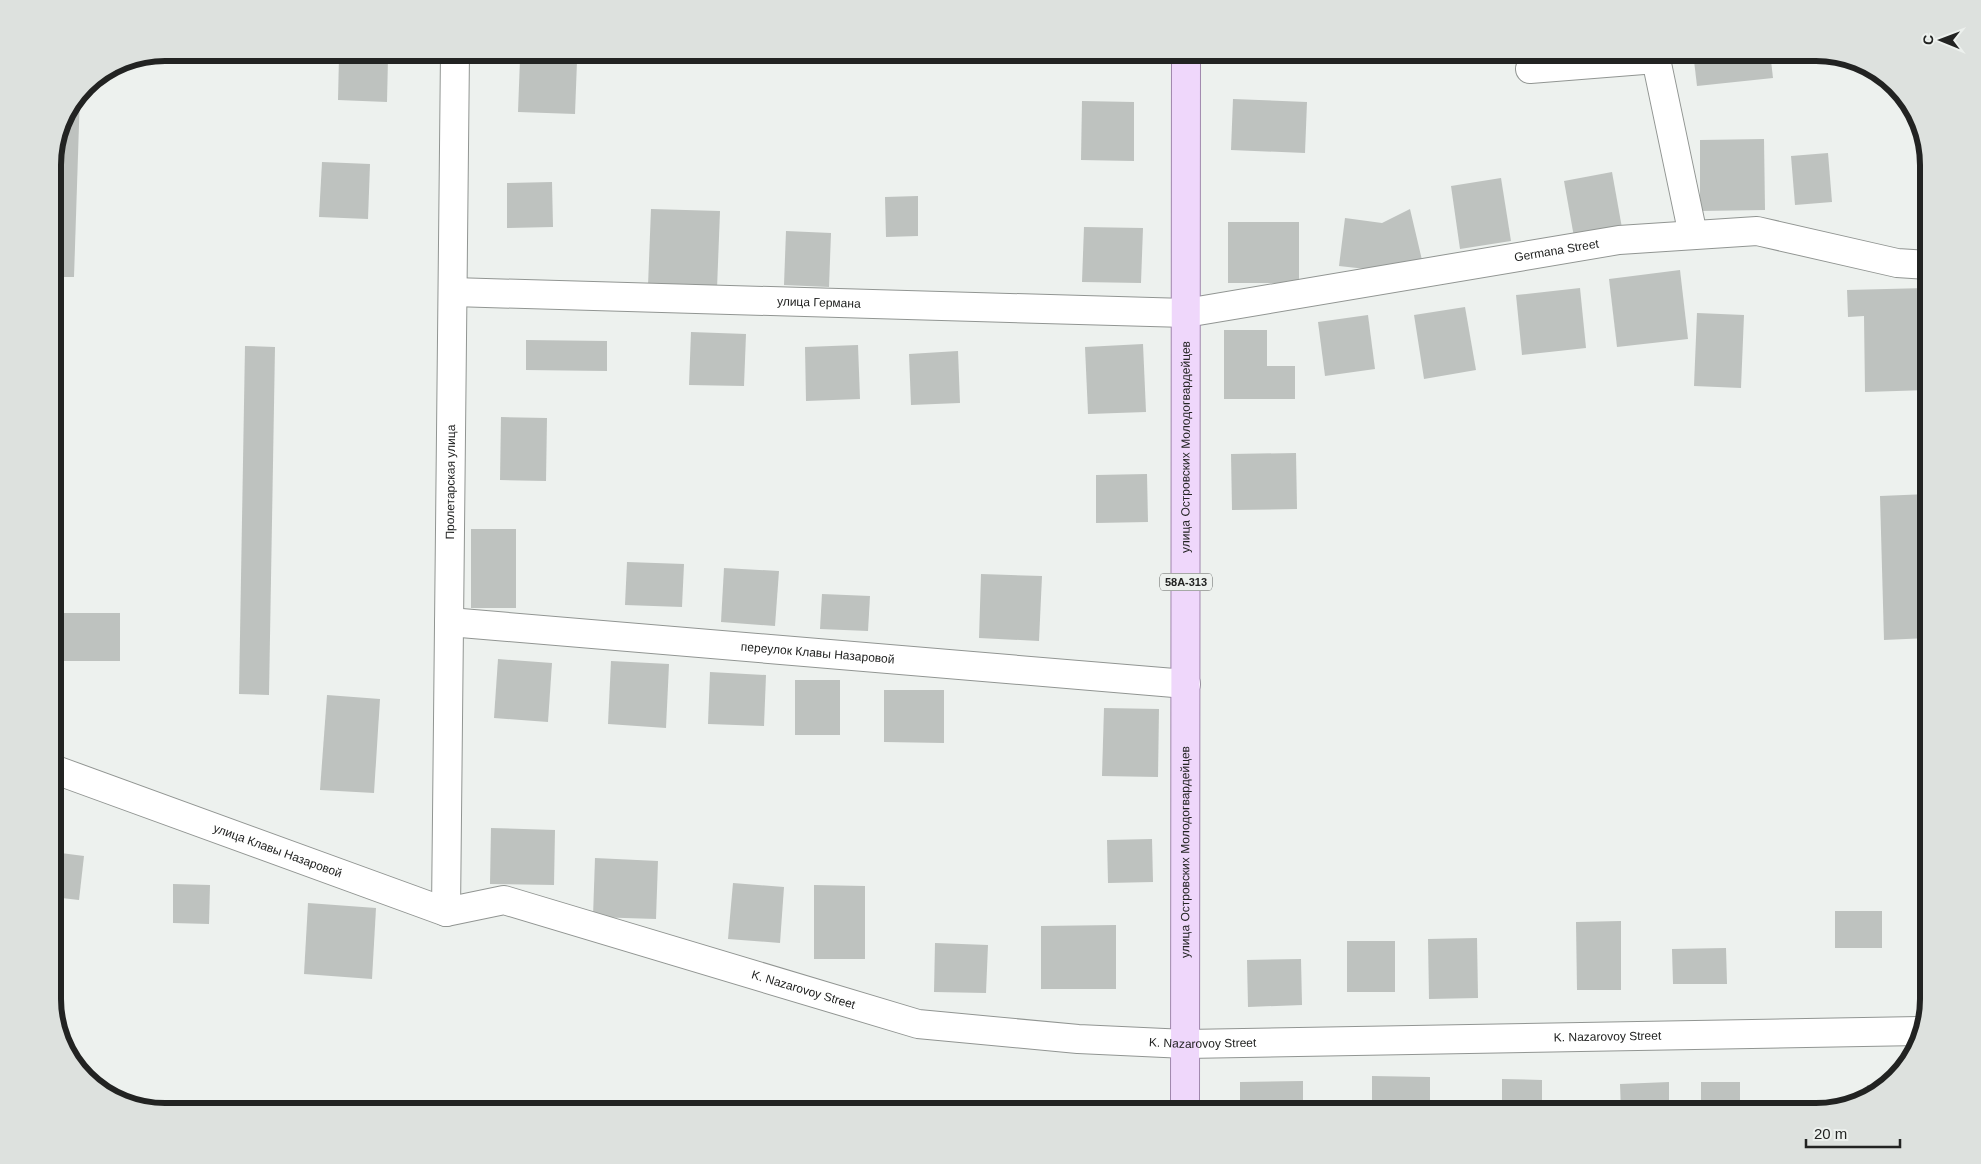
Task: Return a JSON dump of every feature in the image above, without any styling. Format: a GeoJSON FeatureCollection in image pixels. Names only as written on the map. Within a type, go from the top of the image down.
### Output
{"type":"FeatureCollection","features":[{"type":"Feature","properties":{"kind":"main road","name":"улица Островских Молодогвардейцев"},"geometry":{"type":"LineString","coordinates":[[1185,1103],[1186,61]]}},
{"type":"Feature","properties":{"kind":"street","name":"Пролетарская улица"},"geometry":{"type":"LineString","coordinates":[[446,912],[455,61]]}},
{"type":"Feature","properties":{"kind":"street"},"geometry":{"type":"LineString","coordinates":[[1530,69],[1608,61]]}},
{"type":"Feature","properties":{"kind":"street"},"geometry":{"type":"LineString","coordinates":[[1658,61],[1693,235]]}},
{"type":"Feature","properties":{"kind":"street","name":"Germana Street"},"geometry":{"type":"LineString","coordinates":[[1186,313],[1619,240],[1693,235],[1757,231],[1897,263],[1920,264]]}},
{"type":"Feature","properties":{"kind":"street","name":"улица Германа"},"geometry":{"type":"LineString","coordinates":[[453,292],[1186,313]]}},
{"type":"Feature","properties":{"kind":"street","name":"переулок Клавы Назаровой"},"geometry":{"type":"LineString","coordinates":[[449,622],[1186,684]]}},
{"type":"Feature","properties":{"kind":"street","name":"улица Клавы Назаровой"},"geometry":{"type":"LineString","coordinates":[[61,772],[446,912]]}},
{"type":"Feature","properties":{"kind":"street","name":"K. Nazarovoy Street"},"geometry":{"type":"LineString","coordinates":[[446,912],[504,900],[918,1024],[1078,1039],[1186,1044],[1914,1031]]}},
{"type":"Feature","properties":{"kind":"building"},"geometry":{"type":"Polygon","coordinates":[[[339,61],[388,61],[387,102],[338,100],[339,61]]]}},
{"type":"Feature","properties":{"kind":"building"},"geometry":{"type":"Polygon","coordinates":[[[520,61],[577,61],[575,114],[518,112],[520,61]]]}},
{"type":"Feature","properties":{"kind":"building"},"geometry":{"type":"Polygon","coordinates":[[[1694,61],[1771,61],[1773,78],[1697,86],[1694,61]]]}},
{"type":"Feature","properties":{"kind":"building"},"geometry":{"type":"Polygon","coordinates":[[[1233,99],[1307,102],[1305,153],[1231,150],[1233,99]]]}},
{"type":"Feature","properties":{"kind":"building"},"geometry":{"type":"Polygon","coordinates":[[[1082,101],[1134,102],[1134,161],[1081,160],[1082,101]]]}},
{"type":"Feature","properties":{"kind":"building"},"geometry":{"type":"Polygon","coordinates":[[[80,107],[74,277],[61,277],[61,159],[69,126],[80,107]]]}},
{"type":"Feature","properties":{"kind":"building"},"geometry":{"type":"Polygon","coordinates":[[[1764,139],[1765,210],[1700,211],[1700,140],[1764,139]]]}},
{"type":"Feature","properties":{"kind":"building"},"geometry":{"type":"Polygon","coordinates":[[[1828,153],[1832,202],[1795,205],[1791,156],[1828,153]]]}},
{"type":"Feature","properties":{"kind":"building"},"geometry":{"type":"Polygon","coordinates":[[[322,162],[370,164],[368,219],[319,217],[322,162]]]}},
{"type":"Feature","properties":{"kind":"building"},"geometry":{"type":"Polygon","coordinates":[[[1612,172],[1622,228],[1574,237],[1564,181],[1612,172]]]}},
{"type":"Feature","properties":{"kind":"building"},"geometry":{"type":"Polygon","coordinates":[[[1501,178],[1511,241],[1460,249],[1451,186],[1501,178]]]}},
{"type":"Feature","properties":{"kind":"building"},"geometry":{"type":"Polygon","coordinates":[[[552,182],[553,227],[507,228],[507,183],[552,182]]]}},
{"type":"Feature","properties":{"kind":"building"},"geometry":{"type":"Polygon","coordinates":[[[918,196],[918,236],[886,237],[885,197],[918,196]]]}},
{"type":"Feature","properties":{"kind":"building"},"geometry":{"type":"Polygon","coordinates":[[[651,209],[720,211],[717,289],[648,286],[651,209]]]}},
{"type":"Feature","properties":{"kind":"building"},"geometry":{"type":"Polygon","coordinates":[[[1410,209],[1422,260],[1375,270],[1339,266],[1345,218],[1382,223],[1410,209]]]}},
{"type":"Feature","properties":{"kind":"building"},"geometry":{"type":"Polygon","coordinates":[[[1228,222],[1299,222],[1299,283],[1228,283],[1228,222]]]}},
{"type":"Feature","properties":{"kind":"building"},"geometry":{"type":"Polygon","coordinates":[[[1084,227],[1143,228],[1141,283],[1082,282],[1084,227]]]}},
{"type":"Feature","properties":{"kind":"building"},"geometry":{"type":"Polygon","coordinates":[[[786,231],[831,233],[829,287],[784,285],[786,231]]]}},
{"type":"Feature","properties":{"kind":"building"},"geometry":{"type":"Polygon","coordinates":[[[1680,270],[1688,339],[1617,347],[1609,279],[1680,270]]]}},
{"type":"Feature","properties":{"kind":"building"},"geometry":{"type":"Polygon","coordinates":[[[1580,288],[1586,348],[1522,355],[1516,295],[1580,288]]]}},
{"type":"Feature","properties":{"kind":"building"},"geometry":{"type":"Polygon","coordinates":[[[1920,288],[1920,390],[1865,392],[1864,316],[1848,317],[1847,290],[1920,288]]]}},
{"type":"Feature","properties":{"kind":"building"},"geometry":{"type":"Polygon","coordinates":[[[1465,307],[1476,370],[1424,379],[1414,315],[1465,307]]]}},
{"type":"Feature","properties":{"kind":"building"},"geometry":{"type":"Polygon","coordinates":[[[1697,313],[1744,315],[1741,388],[1694,386],[1697,313]]]}},
{"type":"Feature","properties":{"kind":"building"},"geometry":{"type":"Polygon","coordinates":[[[1368,315],[1375,369],[1325,376],[1318,322],[1368,315]]]}},
{"type":"Feature","properties":{"kind":"building"},"geometry":{"type":"Polygon","coordinates":[[[1224,330],[1267,330],[1267,366],[1295,366],[1295,399],[1224,399],[1224,330]]]}},
{"type":"Feature","properties":{"kind":"building"},"geometry":{"type":"Polygon","coordinates":[[[691,332],[746,334],[744,386],[689,385],[691,332]]]}},
{"type":"Feature","properties":{"kind":"building"},"geometry":{"type":"Polygon","coordinates":[[[526,340],[607,341],[607,371],[526,370],[526,340]]]}},
{"type":"Feature","properties":{"kind":"building"},"geometry":{"type":"Polygon","coordinates":[[[1143,344],[1146,412],[1088,414],[1085,347],[1143,344]]]}},
{"type":"Feature","properties":{"kind":"building"},"geometry":{"type":"Polygon","coordinates":[[[858,345],[860,399],[806,401],[805,347],[858,345]]]}},
{"type":"Feature","properties":{"kind":"building"},"geometry":{"type":"Polygon","coordinates":[[[245,346],[275,347],[269,695],[239,694],[245,346]]]}},
{"type":"Feature","properties":{"kind":"building"},"geometry":{"type":"Polygon","coordinates":[[[958,351],[960,403],[911,405],[909,354],[958,351]]]}},
{"type":"Feature","properties":{"kind":"building"},"geometry":{"type":"Polygon","coordinates":[[[501,417],[547,418],[546,481],[500,480],[501,417]]]}},
{"type":"Feature","properties":{"kind":"building"},"geometry":{"type":"Polygon","coordinates":[[[1296,453],[1297,509],[1232,510],[1231,454],[1296,453]]]}},
{"type":"Feature","properties":{"kind":"building"},"geometry":{"type":"Polygon","coordinates":[[[1147,474],[1148,522],[1096,523],[1096,475],[1147,474]]]}},
{"type":"Feature","properties":{"kind":"building"},"geometry":{"type":"Polygon","coordinates":[[[1920,494],[1920,638],[1884,640],[1880,496],[1920,494]]]}},
{"type":"Feature","properties":{"kind":"building"},"geometry":{"type":"Polygon","coordinates":[[[471,529],[516,529],[516,608],[471,608],[471,529]]]}},
{"type":"Feature","properties":{"kind":"building"},"geometry":{"type":"Polygon","coordinates":[[[627,562],[684,564],[682,607],[625,605],[627,562]]]}},
{"type":"Feature","properties":{"kind":"building"},"geometry":{"type":"Polygon","coordinates":[[[724,568],[779,571],[775,626],[721,622],[724,568]]]}},
{"type":"Feature","properties":{"kind":"building"},"geometry":{"type":"Polygon","coordinates":[[[981,574],[1042,576],[1039,641],[979,638],[981,574]]]}},
{"type":"Feature","properties":{"kind":"building"},"geometry":{"type":"Polygon","coordinates":[[[822,594],[870,596],[868,631],[820,629],[822,594]]]}},
{"type":"Feature","properties":{"kind":"building"},"geometry":{"type":"Polygon","coordinates":[[[61,613],[120,613],[120,661],[61,661],[61,613]]]}},
{"type":"Feature","properties":{"kind":"building"},"geometry":{"type":"Polygon","coordinates":[[[498,659],[552,663],[548,722],[494,718],[498,659]]]}},
{"type":"Feature","properties":{"kind":"building"},"geometry":{"type":"Polygon","coordinates":[[[611,661],[669,664],[666,728],[608,724],[611,661]]]}},
{"type":"Feature","properties":{"kind":"building"},"geometry":{"type":"Polygon","coordinates":[[[710,672],[766,675],[764,726],[708,724],[710,672]]]}},
{"type":"Feature","properties":{"kind":"building"},"geometry":{"type":"Polygon","coordinates":[[[795,680],[840,680],[840,735],[795,735],[795,680]]]}},
{"type":"Feature","properties":{"kind":"building"},"geometry":{"type":"Polygon","coordinates":[[[884,690],[944,690],[944,743],[884,742],[884,690]]]}},
{"type":"Feature","properties":{"kind":"building"},"geometry":{"type":"Polygon","coordinates":[[[327,695],[380,699],[374,793],[320,790],[327,695]]]}},
{"type":"Feature","properties":{"kind":"building"},"geometry":{"type":"Polygon","coordinates":[[[1104,708],[1159,709],[1158,777],[1102,776],[1104,708]]]}},
{"type":"Feature","properties":{"kind":"building"},"geometry":{"type":"Polygon","coordinates":[[[491,828],[555,830],[554,885],[490,884],[491,828]]]}},
{"type":"Feature","properties":{"kind":"building"},"geometry":{"type":"Polygon","coordinates":[[[1152,839],[1153,882],[1108,883],[1107,840],[1152,839]]]}},
{"type":"Feature","properties":{"kind":"building"},"geometry":{"type":"Polygon","coordinates":[[[61,853],[84,856],[79,900],[61,898],[61,853]]]}},
{"type":"Feature","properties":{"kind":"building"},"geometry":{"type":"Polygon","coordinates":[[[595,858],[658,861],[656,919],[593,917],[595,858]]]}},
{"type":"Feature","properties":{"kind":"building"},"geometry":{"type":"Polygon","coordinates":[[[733,883],[784,887],[780,943],[728,939],[733,883]]]}},
{"type":"Feature","properties":{"kind":"building"},"geometry":{"type":"Polygon","coordinates":[[[173,884],[210,885],[209,924],[173,923],[173,884]]]}},
{"type":"Feature","properties":{"kind":"building"},"geometry":{"type":"Polygon","coordinates":[[[814,885],[865,886],[865,959],[814,959],[814,885]]]}},
{"type":"Feature","properties":{"kind":"building"},"geometry":{"type":"Polygon","coordinates":[[[308,903],[376,908],[372,979],[304,974],[308,903]]]}},
{"type":"Feature","properties":{"kind":"building"},"geometry":{"type":"Polygon","coordinates":[[[1835,911],[1882,911],[1882,948],[1835,948],[1835,911]]]}},
{"type":"Feature","properties":{"kind":"building"},"geometry":{"type":"Polygon","coordinates":[[[1621,921],[1621,990],[1577,990],[1576,922],[1621,921]]]}},
{"type":"Feature","properties":{"kind":"building"},"geometry":{"type":"Polygon","coordinates":[[[1116,925],[1116,989],[1041,989],[1041,926],[1116,925]]]}},
{"type":"Feature","properties":{"kind":"building"},"geometry":{"type":"Polygon","coordinates":[[[1477,938],[1478,998],[1429,999],[1428,939],[1477,938]]]}},
{"type":"Feature","properties":{"kind":"building"},"geometry":{"type":"Polygon","coordinates":[[[1347,941],[1395,941],[1395,992],[1347,992],[1347,941]]]}},
{"type":"Feature","properties":{"kind":"building"},"geometry":{"type":"Polygon","coordinates":[[[935,943],[988,945],[986,993],[934,992],[935,943]]]}},
{"type":"Feature","properties":{"kind":"building"},"geometry":{"type":"Polygon","coordinates":[[[1726,948],[1727,984],[1673,984],[1672,949],[1726,948]]]}},
{"type":"Feature","properties":{"kind":"building"},"geometry":{"type":"Polygon","coordinates":[[[1301,959],[1302,1005],[1248,1007],[1247,960],[1301,959]]]}},
{"type":"Feature","properties":{"kind":"building"},"geometry":{"type":"Polygon","coordinates":[[[1372,1076],[1430,1077],[1430,1103],[1372,1103],[1372,1076]]]}},
{"type":"Feature","properties":{"kind":"building"},"geometry":{"type":"Polygon","coordinates":[[[1502,1079],[1542,1080],[1542,1103],[1502,1103],[1502,1079]]]}},
{"type":"Feature","properties":{"kind":"building"},"geometry":{"type":"Polygon","coordinates":[[[1303,1081],[1303,1103],[1240,1103],[1240,1082],[1303,1081]]]}},
{"type":"Feature","properties":{"kind":"building"},"geometry":{"type":"Polygon","coordinates":[[[1669,1082],[1669,1103],[1621,1103],[1620,1084],[1669,1082]]]}},
{"type":"Feature","properties":{"kind":"building"},"geometry":{"type":"Polygon","coordinates":[[[1701,1082],[1740,1082],[1740,1103],[1701,1103],[1701,1082]]]}}]}
